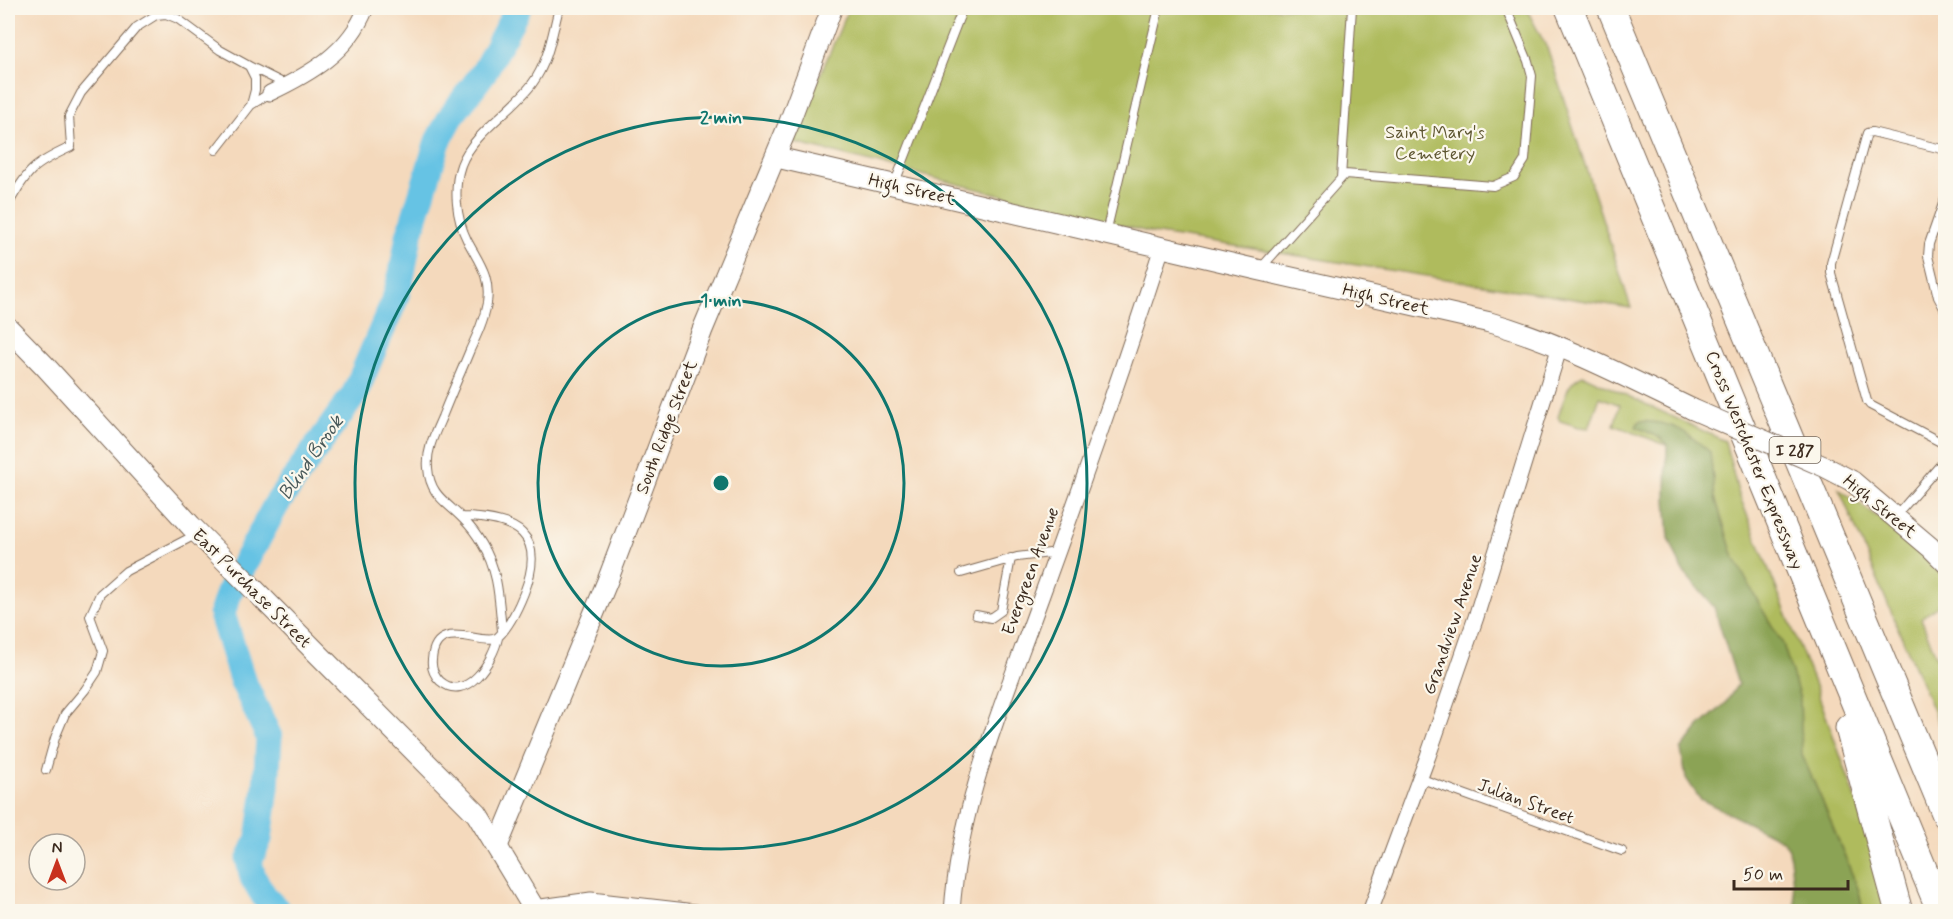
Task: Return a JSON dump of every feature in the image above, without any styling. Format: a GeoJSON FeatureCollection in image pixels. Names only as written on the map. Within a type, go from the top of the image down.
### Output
{"type":"FeatureCollection","features":[{"type":"Feature","properties":{"kind":"highway","name":"Cross Westchester Expressway"},"geometry":{"type":"LineString","coordinates":[[1569,8],[1941,912]]}},
{"type":"Feature","properties":{"kind":"highway","name":"I 287"},"geometry":{"type":"LineString","coordinates":[[1611,8],[1946,815]]}},
{"type":"Feature","properties":{"kind":"highway"},"geometry":{"type":"LineString","coordinates":[[1808,588],[1899,912]]}},
{"type":"Feature","properties":{"kind":"highway"},"geometry":{"type":"LineString","coordinates":[[1923,759],[1946,777]]}},
{"type":"Feature","properties":{"kind":"main road","name":"East Purchase Street"},"geometry":{"type":"LineString","coordinates":[[8,328],[44,364],[199,534],[401,738],[456,790],[477,814],[498,845],[534,910]]}},
{"type":"Feature","properties":{"kind":"street"},"geometry":{"type":"LineString","coordinates":[[270,93],[303,77],[327,61],[344,43],[366,8]]}},
{"type":"Feature","properties":{"kind":"street","name":"South Ridge Street"},"geometry":{"type":"LineString","coordinates":[[498,845],[607,582],[702,332],[788,126],[832,8]]}},
{"type":"Feature","properties":{"kind":"street","name":"High Street"},"geometry":{"type":"LineString","coordinates":[[775,157],[1519,330],[1584,356],[1692,410],[1826,467],[1852,481],[1946,563]]}},
{"type":"Feature","properties":{"kind":"street","name":"Evergreen Avenue"},"geometry":{"type":"LineString","coordinates":[[952,912],[954,878],[970,803],[1008,687],[1140,318],[1162,248]]}},
{"type":"Feature","properties":{"kind":"street","name":"Grandview Avenue"},"geometry":{"type":"LineString","coordinates":[[1370,912],[1476,617],[1560,346]]}},
{"type":"Feature","properties":{"kind":"street"},"geometry":{"type":"LineString","coordinates":[[534,910],[591,900],[694,912]]}},
{"type":"Feature","properties":{"kind":"lane"},"geometry":{"type":"LineString","coordinates":[[500,634],[498,587],[494,567],[482,543],[462,517],[444,503],[437,494],[431,483],[427,460],[435,432],[479,329],[487,302],[488,290],[484,270],[466,238],[458,209],[457,183],[462,162],[469,151],[531,86],[547,57],[559,8]]}},
{"type":"Feature","properties":{"kind":"lane"},"geometry":{"type":"LineString","coordinates":[[894,184],[963,8]]}},
{"type":"Feature","properties":{"kind":"lane"},"geometry":{"type":"LineString","coordinates":[[1106,234],[1159,8]]}},
{"type":"Feature","properties":{"kind":"lane"},"geometry":{"type":"LineString","coordinates":[[1341,178],[1352,8]]}},
{"type":"Feature","properties":{"kind":"lane"},"geometry":{"type":"LineString","coordinates":[[1258,270],[1345,174],[1493,186],[1514,177],[1525,160],[1532,76],[1506,8]]}},
{"type":"Feature","properties":{"kind":"lane"},"geometry":{"type":"LineString","coordinates":[[8,205],[30,170],[43,160],[71,147],[69,116],[73,105],[137,27],[156,15],[166,14],[178,19],[220,50],[287,85]]}},
{"type":"Feature","properties":{"kind":"lane"},"geometry":{"type":"LineString","coordinates":[[249,66],[255,78],[251,105]]}},
{"type":"Feature","properties":{"kind":"lane"},"geometry":{"type":"LineString","coordinates":[[216,150],[251,105],[270,93]]}},
{"type":"Feature","properties":{"kind":"lane"},"geometry":{"type":"LineString","coordinates":[[1946,150],[1872,132],[1867,134],[1831,263],[1831,273],[1867,401],[1870,405],[1946,445]]}},
{"type":"Feature","properties":{"kind":"lane"},"geometry":{"type":"LineString","coordinates":[[1946,195],[1929,244],[1928,256],[1938,297],[1946,312]]}},
{"type":"Feature","properties":{"kind":"lane"},"geometry":{"type":"LineString","coordinates":[[1895,517],[1946,456]]}},
{"type":"Feature","properties":{"kind":"lane"},"geometry":{"type":"LineString","coordinates":[[462,517],[473,517],[513,526],[526,537],[530,545],[530,575],[510,622],[500,634],[478,676],[468,685],[457,687],[447,686],[435,675],[432,668],[433,653],[442,640],[457,635],[490,639],[500,634]]}},
{"type":"Feature","properties":{"kind":"lane"},"geometry":{"type":"LineString","coordinates":[[46,770],[65,714],[97,672],[103,651],[90,616],[100,594],[126,571],[199,534]]}},
{"type":"Feature","properties":{"kind":"lane"},"geometry":{"type":"LineString","coordinates":[[961,573],[1011,558],[1058,552]]}},
{"type":"Feature","properties":{"kind":"lane"},"geometry":{"type":"LineString","coordinates":[[976,615],[991,618],[1001,611],[1011,558]]}},
{"type":"Feature","properties":{"kind":"lane","name":"Julian Street"},"geometry":{"type":"LineString","coordinates":[[1419,778],[1622,851]]}},
{"type":"Feature","properties":{"kind":"green space","name":"Saint Mary's Cemetery"},"geometry":{"type":"Polygon","coordinates":[[[849,8],[1526,8],[1548,50],[1631,308],[1152,233],[791,142],[849,8]]]}},
{"type":"Feature","properties":{"kind":"green space"},"geometry":{"type":"Polygon","coordinates":[[[1583,375],[1725,441],[1738,492],[1816,688],[1865,824],[1887,911],[1830,911],[1750,708],[1679,450],[1614,425],[1620,405],[1600,397],[1589,428],[1560,421],[1558,417],[1569,387],[1583,375]]]}},
{"type":"Feature","properties":{"kind":"green space"},"geometry":{"type":"Polygon","coordinates":[[[1639,421],[1670,425],[1693,438],[1710,452],[1715,497],[1733,555],[1783,644],[1800,699],[1802,755],[1859,891],[1863,911],[1796,911],[1789,849],[1784,841],[1700,799],[1686,778],[1681,750],[1700,726],[1725,704],[1738,684],[1714,607],[1682,570],[1669,538],[1666,499],[1667,445],[1661,438],[1636,427],[1639,421]]]}},
{"type":"Feature","properties":{"kind":"green space"},"geometry":{"type":"Polygon","coordinates":[[[1839,489],[1907,539],[1945,578],[1945,604],[1942,603],[1921,618],[1945,679],[1945,739],[1839,489]]]}},
{"type":"Feature","properties":{"kind":"waterway","name":"Blind Brook"},"geometry":{"type":"LineString","coordinates":[[279,912],[266,899],[253,878],[249,861],[259,839],[266,788],[269,737],[242,679],[222,614],[229,592],[276,505],[355,393],[395,299],[409,236],[438,141],[452,115],[484,72],[518,8]]}}]}
